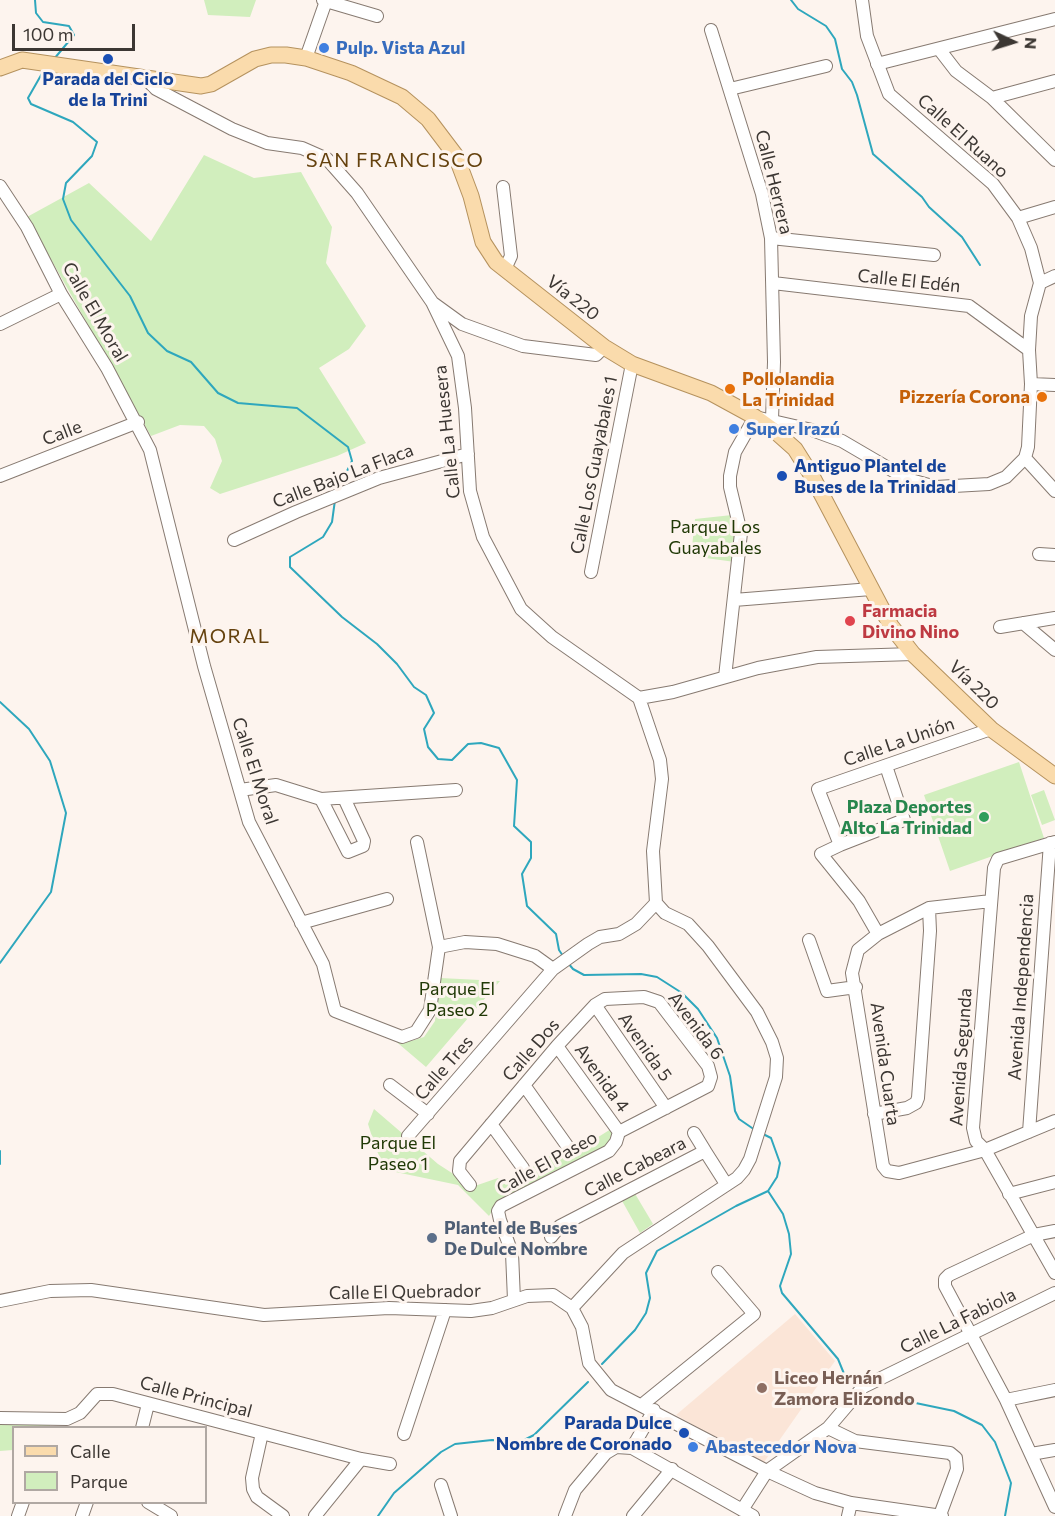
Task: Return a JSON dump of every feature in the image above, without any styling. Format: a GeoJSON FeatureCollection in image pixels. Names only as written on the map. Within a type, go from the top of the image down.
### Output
{"type":"FeatureCollection","features":[{"type":"Feature","properties":{"kind":"main road","name":"Vía 220"},"geometry":{"type":"LineString","coordinates":[[0,68],[22,60],[147,80],[201,86],[211,84],[255,59],[271,54],[306,58],[351,73],[402,97],[428,119],[456,156],[471,196],[483,242],[495,262],[604,347],[632,364],[711,393],[755,417],[795,449],[812,476],[891,626],[913,654],[991,729],[1055,776]]}},
{"type":"Feature","properties":{"kind":"street"},"geometry":{"type":"LineString","coordinates":[[306,58],[324,0],[376,16]]}},
{"type":"Feature","properties":{"kind":"street","name":"Calle El Ruano"},"geometry":{"type":"LineString","coordinates":[[862,0],[867,36],[889,94],[993,184],[1018,218],[1031,248],[1040,284],[1031,316],[1029,350],[1031,384],[1028,447],[1025,458]]}},
{"type":"Feature","properties":{"kind":"street"},"geometry":{"type":"LineString","coordinates":[[877,64],[1055,19]]}},
{"type":"Feature","properties":{"kind":"street","name":"Calle Herrera"},"geometry":{"type":"LineString","coordinates":[[711,30],[762,194],[771,238],[774,381],[772,419]]}},
{"type":"Feature","properties":{"kind":"street"},"geometry":{"type":"LineString","coordinates":[[939,49],[956,71],[1050,147],[1055,160]]}},
{"type":"Feature","properties":{"kind":"street"},"geometry":{"type":"LineString","coordinates":[[730,89],[826,66]]}},
{"type":"Feature","properties":{"kind":"street","name":"Calle La Huesera"},"geometry":{"type":"LineString","coordinates":[[147,80],[156,89],[232,129],[267,143],[302,148],[327,159],[357,193],[432,302],[458,356],[470,491],[483,537],[521,609],[552,637],[639,698]]}},
{"type":"Feature","properties":{"kind":"street"},"geometry":{"type":"LineString","coordinates":[[992,98],[1055,81]]}},
{"type":"Feature","properties":{"kind":"street","name":"Calle El Moral"},"geometry":{"type":"LineString","coordinates":[[0,186],[27,227],[61,294],[138,422],[158,476],[201,656],[249,822],[323,964],[334,1011],[402,1037],[416,1032],[430,1010],[439,947]]}},
{"type":"Feature","properties":{"kind":"street"},"geometry":{"type":"LineString","coordinates":[[503,187],[511,256],[505,269]]}},
{"type":"Feature","properties":{"kind":"street"},"geometry":{"type":"LineString","coordinates":[[1018,218],[1055,207]]}},
{"type":"Feature","properties":{"kind":"street"},"geometry":{"type":"LineString","coordinates":[[771,238],[934,255]]}},
{"type":"Feature","properties":{"kind":"street"},"geometry":{"type":"LineString","coordinates":[[1040,284],[1055,276]]}},
{"type":"Feature","properties":{"kind":"street","name":"Calle El Edén"},"geometry":{"type":"LineString","coordinates":[[772,283],[969,306],[1029,350]]}},
{"type":"Feature","properties":{"kind":"street"},"geometry":{"type":"LineString","coordinates":[[0,324],[61,294]]}},
{"type":"Feature","properties":{"kind":"street"},"geometry":{"type":"LineString","coordinates":[[432,302],[462,324],[523,346],[596,355],[604,347]]}},
{"type":"Feature","properties":{"kind":"street","name":"Calle Los Guayabales 1"},"geometry":{"type":"LineString","coordinates":[[591,573],[632,364]]}},
{"type":"Feature","properties":{"kind":"street"},"geometry":{"type":"LineString","coordinates":[[1031,384],[1055,385]]}},
{"type":"Feature","properties":{"kind":"street"},"geometry":{"type":"LineString","coordinates":[[725,677],[741,533],[730,487],[730,476],[735,452],[755,417],[772,419],[812,430],[842,441],[907,479],[936,487],[989,484],[1006,477],[1025,458],[1055,491]]}},
{"type":"Feature","properties":{"kind":"street","name":"Calle"},"geometry":{"type":"LineString","coordinates":[[0,476],[138,422]]}},
{"type":"Feature","properties":{"kind":"street"},"geometry":{"type":"LineString","coordinates":[[795,449],[800,436],[812,430]]}},
{"type":"Feature","properties":{"kind":"street","name":"Calle Bajo La Flaca"},"geometry":{"type":"LineString","coordinates":[[234,540],[379,478],[468,454]]}},
{"type":"Feature","properties":{"kind":"street"},"geometry":{"type":"LineString","coordinates":[[1039,554],[1055,555]]}},
{"type":"Feature","properties":{"kind":"street"},"geometry":{"type":"LineString","coordinates":[[734,600],[871,589]]}},
{"type":"Feature","properties":{"kind":"street"},"geometry":{"type":"LineString","coordinates":[[1000,627],[1055,618]]}},
{"type":"Feature","properties":{"kind":"street"},"geometry":{"type":"LineString","coordinates":[[1023,623],[1055,650]]}},
{"type":"Feature","properties":{"kind":"street"},"geometry":{"type":"LineString","coordinates":[[1045,641],[1055,631]]}},
{"type":"Feature","properties":{"kind":"street"},"geometry":{"type":"LineString","coordinates":[[828,1428],[855,1441],[950,1453],[956,1458],[957,1469],[941,1516],[851,1503],[815,1493],[767,1471],[648,1407],[611,1390],[595,1374],[589,1363],[582,1327],[572,1308],[623,1253],[744,1170],[756,1141],[776,1077],[777,1058],[757,1012],[708,946],[688,924],[665,913],[656,903],[653,851],[662,779],[660,760],[639,698],[758,668],[817,657],[913,654]]}},
{"type":"Feature","properties":{"kind":"street","name":"Calle La Unión"},"geometry":{"type":"LineString","coordinates":[[840,845],[818,789],[991,729]]}},
{"type":"Feature","properties":{"kind":"street"},"geometry":{"type":"LineString","coordinates":[[886,766],[904,820],[821,854],[864,907],[878,934],[929,908],[991,901]]}},
{"type":"Feature","properties":{"kind":"street"},"geometry":{"type":"LineString","coordinates":[[240,790],[276,784],[321,799],[456,790]]}},
{"type":"Feature","properties":{"kind":"street"},"geometry":{"type":"LineString","coordinates":[[321,799],[348,852],[363,846],[364,841],[344,798]]}},
{"type":"Feature","properties":{"kind":"street"},"geometry":{"type":"LineString","coordinates":[[417,842],[439,947],[465,942],[497,944],[558,966],[575,952],[600,937],[619,934],[636,924],[656,903]]}},
{"type":"Feature","properties":{"kind":"street","name":"Avenida Segunda"},"geometry":{"type":"LineString","coordinates":[[1052,843],[998,859],[994,868],[972,1128],[976,1141],[985,1150],[1055,1273]]}},
{"type":"Feature","properties":{"kind":"street","name":"Avenida Independencia"},"geometry":{"type":"LineString","coordinates":[[1029,1132],[1052,843]]}},
{"type":"Feature","properties":{"kind":"street"},"geometry":{"type":"LineString","coordinates":[[301,923],[387,899]]}},
{"type":"Feature","properties":{"kind":"street"},"geometry":{"type":"LineString","coordinates":[[874,1114],[907,1108],[916,1103],[930,931],[929,908]]}},
{"type":"Feature","properties":{"kind":"street","name":"Avenida Cuarta"},"geometry":{"type":"LineString","coordinates":[[878,934],[858,950],[852,973],[883,1166],[887,1171],[899,1173],[985,1150]]}},
{"type":"Feature","properties":{"kind":"street"},"geometry":{"type":"LineString","coordinates":[[809,940],[827,991],[856,987]]}},
{"type":"Feature","properties":{"kind":"street","name":"Calle Tres"},"geometry":{"type":"LineString","coordinates":[[408,1136],[558,966]]}},
{"type":"Feature","properties":{"kind":"street","name":"Avenida 6"},"geometry":{"type":"LineString","coordinates":[[595,1005],[605,999],[652,999],[659,1002],[708,1066],[711,1077]]}},
{"type":"Feature","properties":{"kind":"street","name":"Calle Dos"},"geometry":{"type":"LineString","coordinates":[[470,1185],[459,1171],[458,1165],[557,1046],[595,1005]]}},
{"type":"Feature","properties":{"kind":"street","name":"Avenida 5"},"geometry":{"type":"LineString","coordinates":[[595,1005],[666,1108]]}},
{"type":"Feature","properties":{"kind":"street","name":"Avenida 4"},"geometry":{"type":"LineString","coordinates":[[557,1046],[619,1132]]}},
{"type":"Feature","properties":{"kind":"street","name":"Calle El Paseo"},"geometry":{"type":"LineString","coordinates":[[514,1300],[512,1253],[498,1211],[501,1206],[609,1151],[616,1142],[619,1132],[708,1086],[711,1077]]}},
{"type":"Feature","properties":{"kind":"street"},"geometry":{"type":"LineString","coordinates":[[390,1085],[428,1114]]}},
{"type":"Feature","properties":{"kind":"street"},"geometry":{"type":"LineString","coordinates":[[524,1085],[568,1147]]}},
{"type":"Feature","properties":{"kind":"street"},"geometry":{"type":"LineString","coordinates":[[985,1150],[1055,1122]]}},
{"type":"Feature","properties":{"kind":"street"},"geometry":{"type":"LineString","coordinates":[[491,1124],[523,1168]]}},
{"type":"Feature","properties":{"kind":"street"},"geometry":{"type":"LineString","coordinates":[[694,1133],[705,1151]]}},
{"type":"Feature","properties":{"kind":"street","name":"Calle Cabeara"},"geometry":{"type":"LineString","coordinates":[[551,1237],[560,1226],[705,1151],[726,1184]]}},
{"type":"Feature","properties":{"kind":"street"},"geometry":{"type":"LineString","coordinates":[[1009,1194],[1055,1182]]}},
{"type":"Feature","properties":{"kind":"street"},"geometry":{"type":"LineString","coordinates":[[1055,1231],[1034,1235],[949,1275],[945,1279],[945,1286],[1006,1400],[1055,1508]]}},
{"type":"Feature","properties":{"kind":"street"},"geometry":{"type":"LineString","coordinates":[[632,1448],[648,1407],[754,1314],[718,1272]]}},
{"type":"Feature","properties":{"kind":"street","name":"Calle El Quebrador"},"geometry":{"type":"LineString","coordinates":[[0,1302],[27,1294],[70,1289],[264,1315],[390,1308],[445,1310],[492,1308],[527,1296],[554,1295],[572,1308]]}},
{"type":"Feature","properties":{"kind":"street","name":"Calle La Fabiola"},"geometry":{"type":"LineString","coordinates":[[767,1471],[828,1428],[859,1391],[1055,1293]]}},
{"type":"Feature","properties":{"kind":"street"},"geometry":{"type":"LineString","coordinates":[[404,1434],[445,1310]]}},
{"type":"Feature","properties":{"kind":"street"},"geometry":{"type":"LineString","coordinates":[[1006,1400],[1055,1390]]}},
{"type":"Feature","properties":{"kind":"street","name":"Calle Principal"},"geometry":{"type":"LineString","coordinates":[[0,1418],[67,1419],[80,1413],[97,1394],[102,1393],[148,1404],[204,1423],[262,1433],[361,1460],[390,1464]]}},
{"type":"Feature","properties":{"kind":"street"},"geometry":{"type":"LineString","coordinates":[[142,1426],[148,1404]]}},
{"type":"Feature","properties":{"kind":"street"},"geometry":{"type":"LineString","coordinates":[[262,1433],[252,1478],[253,1489],[257,1497],[283,1516]]}},
{"type":"Feature","properties":{"kind":"street"},"geometry":{"type":"LineString","coordinates":[[565,1516],[575,1490],[606,1453],[616,1447],[632,1448],[748,1513],[767,1471]]}},
{"type":"Feature","properties":{"kind":"street"},"geometry":{"type":"LineString","coordinates":[[1031,1454],[1055,1450]]}},
{"type":"Feature","properties":{"kind":"street"},"geometry":{"type":"LineString","coordinates":[[315,1516],[361,1460]]}},
{"type":"Feature","properties":{"kind":"street"},"geometry":{"type":"LineString","coordinates":[[633,1516],[672,1469]]}},
{"type":"Feature","properties":{"kind":"street"},"geometry":{"type":"LineString","coordinates":[[441,1485],[451,1516]]}},
{"type":"Feature","properties":{"kind":"street"},"geometry":{"type":"LineString","coordinates":[[848,1516],[851,1503]]}},
{"type":"Feature","properties":{"kind":"street"},"geometry":{"type":"LineString","coordinates":[[149,1508],[171,1516]]}},
{"type":"Feature","properties":{"kind":"shaded area","name":"Liceo Hernán Zamora Elizondo"},"geometry":{"type":"Polygon","coordinates":[[[795,1314],[835,1361],[762,1465],[676,1415],[795,1314]]]}},
{"type":"Feature","properties":{"kind":"green space"},"geometry":{"type":"Polygon","coordinates":[[[204,0],[256,0],[250,17],[208,15],[204,0]]]}},
{"type":"Feature","properties":{"kind":"green space"},"geometry":{"type":"Polygon","coordinates":[[[204,155],[254,178],[301,172],[332,227],[326,263],[366,326],[349,349],[319,368],[366,443],[337,456],[220,494],[210,488],[222,461],[215,439],[204,426],[180,425],[151,436],[27,217],[89,183],[151,241],[204,155]]]}},
{"type":"Feature","properties":{"kind":"green space","name":"Parque Los Guayabales"},"geometry":{"type":"Polygon","coordinates":[[[732,515],[737,529],[735,562],[691,556],[695,519],[732,515]]]}},
{"type":"Feature","properties":{"kind":"green space","name":"Plaza Deportes Alto La Trinidad"},"geometry":{"type":"Polygon","coordinates":[[[1019,762],[1044,838],[950,871],[924,795],[1019,762]]]}},
{"type":"Feature","properties":{"kind":"green space"},"geometry":{"type":"Polygon","coordinates":[[[1044,790],[1055,820],[1042,825],[1031,795],[1044,790]]]}},
{"type":"Feature","properties":{"kind":"green space","name":"Parque El Paseo 2"},"geometry":{"type":"Polygon","coordinates":[[[440,978],[500,981],[426,1067],[393,1039],[411,1041],[424,1037],[435,1021],[440,978]]]}},
{"type":"Feature","properties":{"kind":"green space","name":"Parque El Paseo 1"},"geometry":{"type":"Polygon","coordinates":[[[374,1109],[438,1164],[455,1175],[466,1189],[498,1178],[506,1185],[570,1142],[576,1151],[611,1129],[614,1134],[606,1150],[495,1206],[489,1216],[458,1185],[386,1170],[368,1124],[374,1109]]]}},
{"type":"Feature","properties":{"kind":"green space"},"geometry":{"type":"Polygon","coordinates":[[[634,1192],[653,1224],[640,1233],[621,1199],[634,1192]]]}},
{"type":"Feature","properties":{"kind":"green space"},"geometry":{"type":"Polygon","coordinates":[[[0,1422],[50,1423],[50,1426],[12,1426],[12,1450],[0,1451],[0,1422]]]}},
{"type":"Feature","properties":{"kind":"waterway"},"geometry":{"type":"LineString","coordinates":[[35,0],[36,13],[43,22],[69,26],[74,35],[54,59]]}},
{"type":"Feature","properties":{"kind":"waterway"},"geometry":{"type":"LineString","coordinates":[[791,0],[798,9],[826,26],[835,39],[842,69],[852,82],[857,95],[873,154],[922,197],[929,207],[962,237],[980,265]]}},
{"type":"Feature","properties":{"kind":"waterway"},"geometry":{"type":"LineString","coordinates":[[44,70],[28,98],[31,104],[73,122],[97,142],[92,156],[66,183],[63,199],[71,220],[130,296],[148,333],[167,351],[191,362],[218,393],[238,403],[297,408],[348,447],[352,461],[338,489]]}},
{"type":"Feature","properties":{"kind":"waterway"},"geometry":{"type":"LineString","coordinates":[[335,500],[332,522],[323,537],[290,557],[290,567],[342,617],[377,644],[397,664],[414,687],[426,695],[434,713],[424,729],[428,747],[438,759],[452,760],[468,744],[481,743],[499,748],[517,780],[514,826],[531,842],[531,858],[522,874],[527,906],[556,934],[559,950],[563,956]]}},
{"type":"Feature","properties":{"kind":"waterway"},"geometry":{"type":"LineString","coordinates":[[0,702],[29,729],[50,761],[66,813],[51,892],[0,963]]}},
{"type":"Feature","properties":{"kind":"waterway"},"geometry":{"type":"LineString","coordinates":[[568,963],[584,975],[641,974],[657,977],[682,993],[698,1009],[717,1038],[730,1076],[735,1111],[739,1119],[755,1130]]}},
{"type":"Feature","properties":{"kind":"waterway"},"geometry":{"type":"LineString","coordinates":[[763,1134],[771,1138],[780,1163],[777,1177],[768,1191]]}},
{"type":"Feature","properties":{"kind":"waterway"},"geometry":{"type":"LineString","coordinates":[[0,1151],[0,1164]]}},
{"type":"Feature","properties":{"kind":"waterway"},"geometry":{"type":"LineString","coordinates":[[768,1191],[783,1214],[789,1234],[791,1254],[780,1286],[782,1293],[838,1359],[847,1381],[855,1387]]}},
{"type":"Feature","properties":{"kind":"waterway"},"geometry":{"type":"LineString","coordinates":[[602,1364],[635,1330],[646,1313],[650,1298],[646,1273],[657,1251],[736,1206],[768,1191]]}},
{"type":"Feature","properties":{"kind":"waterway"},"geometry":{"type":"LineString","coordinates":[[378,1516],[394,1493],[441,1452],[455,1444],[492,1440],[520,1442],[534,1435],[588,1382]]}},
{"type":"Feature","properties":{"kind":"waterway"},"geometry":{"type":"LineString","coordinates":[[862,1393],[867,1396],[882,1396],[954,1411],[982,1425],[995,1442],[1011,1483],[1005,1516]]}},
{"type":"Feature","properties":{"kind":"place","name":"Pulp. Vista Azul"},"geometry":{"type":"Point","coordinates":[324,48]}},
{"type":"Feature","properties":{"kind":"place","name":"Parada del Ciclo de la Trini"},"geometry":{"type":"Point","coordinates":[108,59]}},
{"type":"Feature","properties":{"kind":"place","name":"Pollolandia La Trinidad"},"geometry":{"type":"Point","coordinates":[730,389]}},
{"type":"Feature","properties":{"kind":"place","name":"Pizzería Corona"},"geometry":{"type":"Point","coordinates":[1042,397]}},
{"type":"Feature","properties":{"kind":"place","name":"Super Irazú"},"geometry":{"type":"Point","coordinates":[734,429]}},
{"type":"Feature","properties":{"kind":"place","name":"Antiguo Plantel de Buses de la Trinidad"},"geometry":{"type":"Point","coordinates":[782,476]}},
{"type":"Feature","properties":{"kind":"place","name":"Farmacia Divino Nino"},"geometry":{"type":"Point","coordinates":[850,621]}},
{"type":"Feature","properties":{"kind":"place","name":"Plaza Deportes Alto La Trinidad"},"geometry":{"type":"Point","coordinates":[984,817]}},
{"type":"Feature","properties":{"kind":"place","name":"Plantel de Buses De Dulce Nombre"},"geometry":{"type":"Point","coordinates":[432,1238]}},
{"type":"Feature","properties":{"kind":"place","name":"Liceo Hernán Zamora Elizondo"},"geometry":{"type":"Point","coordinates":[762,1388]}},
{"type":"Feature","properties":{"kind":"place","name":"Parada Dulce Nombre de Coronado"},"geometry":{"type":"Point","coordinates":[684,1433]}},
{"type":"Feature","properties":{"kind":"place","name":"Abastecedor Nova"},"geometry":{"type":"Point","coordinates":[693,1447]}},
{"type":"Feature","properties":{"kind":"district","name":"SAN FRANCISCO"},"geometry":{"type":"Point","coordinates":[395,160]}},
{"type":"Feature","properties":{"kind":"district","name":"MORAL"},"geometry":{"type":"Point","coordinates":[230,636]}}]}
